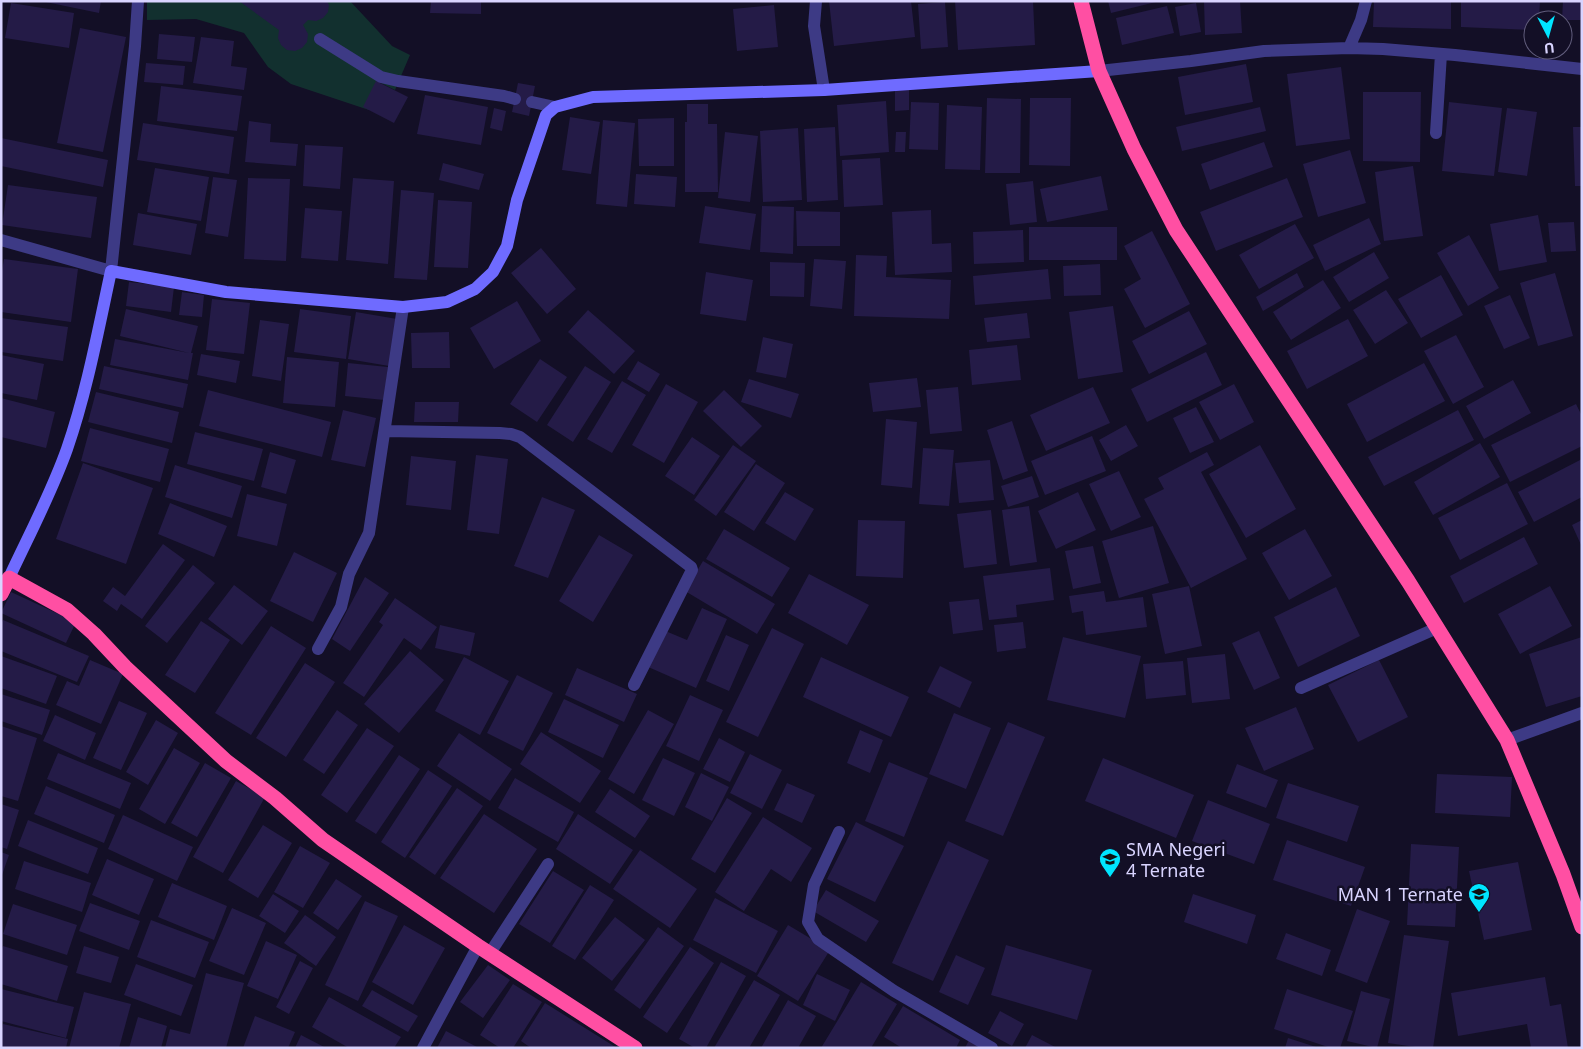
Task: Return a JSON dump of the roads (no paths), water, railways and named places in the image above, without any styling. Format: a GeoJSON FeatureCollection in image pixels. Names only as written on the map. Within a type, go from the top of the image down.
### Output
{"type":"FeatureCollection","features":[{"type":"Feature","properties":{"kind":"highway"},"geometry":{"type":"LineString","coordinates":[[1081,1],[1099,71],[1134,149],[1176,230],[1408,581],[1507,740],[1563,874],[1582,928]]}},
{"type":"Feature","properties":{"kind":"highway"},"geometry":{"type":"LineString","coordinates":[[1,594],[5,576],[67,610],[226,761],[275,798],[323,840],[635,1048]]}},
{"type":"Feature","properties":{"kind":"main road"},"geometry":{"type":"LineString","coordinates":[[5,576],[51,490],[67,449],[83,398],[111,271],[226,292],[403,307],[447,302],[475,289],[493,272],[507,246],[518,200],[546,115],[555,107],[593,98],[824,90],[1099,71]]}},
{"type":"Feature","properties":{"kind":"street"},"geometry":{"type":"LineString","coordinates":[[1,240],[111,271],[138,1]]}},
{"type":"Feature","properties":{"kind":"street"},"geometry":{"type":"LineString","coordinates":[[816,1],[814,26],[824,90]]}},
{"type":"Feature","properties":{"kind":"street"},"geometry":{"type":"LineString","coordinates":[[1349,48],[1361,20],[1366,1]]}},
{"type":"Feature","properties":{"kind":"street"},"geometry":{"type":"LineString","coordinates":[[320,39],[381,77],[515,99]]}},
{"type":"Feature","properties":{"kind":"street"},"geometry":{"type":"LineString","coordinates":[[1099,71],[1264,51],[1349,48],[1441,54],[1582,69]]}},
{"type":"Feature","properties":{"kind":"street"},"geometry":{"type":"LineString","coordinates":[[1436,133],[1441,54]]}},
{"type":"Feature","properties":{"kind":"street"},"geometry":{"type":"LineString","coordinates":[[532,102],[555,107]]}},
{"type":"Feature","properties":{"kind":"street"},"geometry":{"type":"LineString","coordinates":[[318,649],[341,607],[350,574],[369,533],[386,431],[403,307]]}},
{"type":"Feature","properties":{"kind":"street"},"geometry":{"type":"LineString","coordinates":[[386,431],[500,433],[520,437],[692,567],[634,685]]}},
{"type":"Feature","properties":{"kind":"street"},"geometry":{"type":"LineString","coordinates":[[1301,688],[1437,628]]}},
{"type":"Feature","properties":{"kind":"street"},"geometry":{"type":"LineString","coordinates":[[1507,740],[1582,713]]}},
{"type":"Feature","properties":{"kind":"street"},"geometry":{"type":"LineString","coordinates":[[839,832],[814,885],[808,922],[818,939],[894,991],[992,1048]]}},
{"type":"Feature","properties":{"kind":"street"},"geometry":{"type":"LineString","coordinates":[[422,1048],[484,949],[548,864]]}},
{"type":"Feature","properties":{"kind":"place","name":"SMA Negeri 4 Ternate"},"geometry":{"type":"Point","coordinates":[1110,878]}},
{"type":"Feature","properties":{"kind":"place","name":"MAN 1 Ternate"},"geometry":{"type":"Point","coordinates":[1479,913]}}]}
